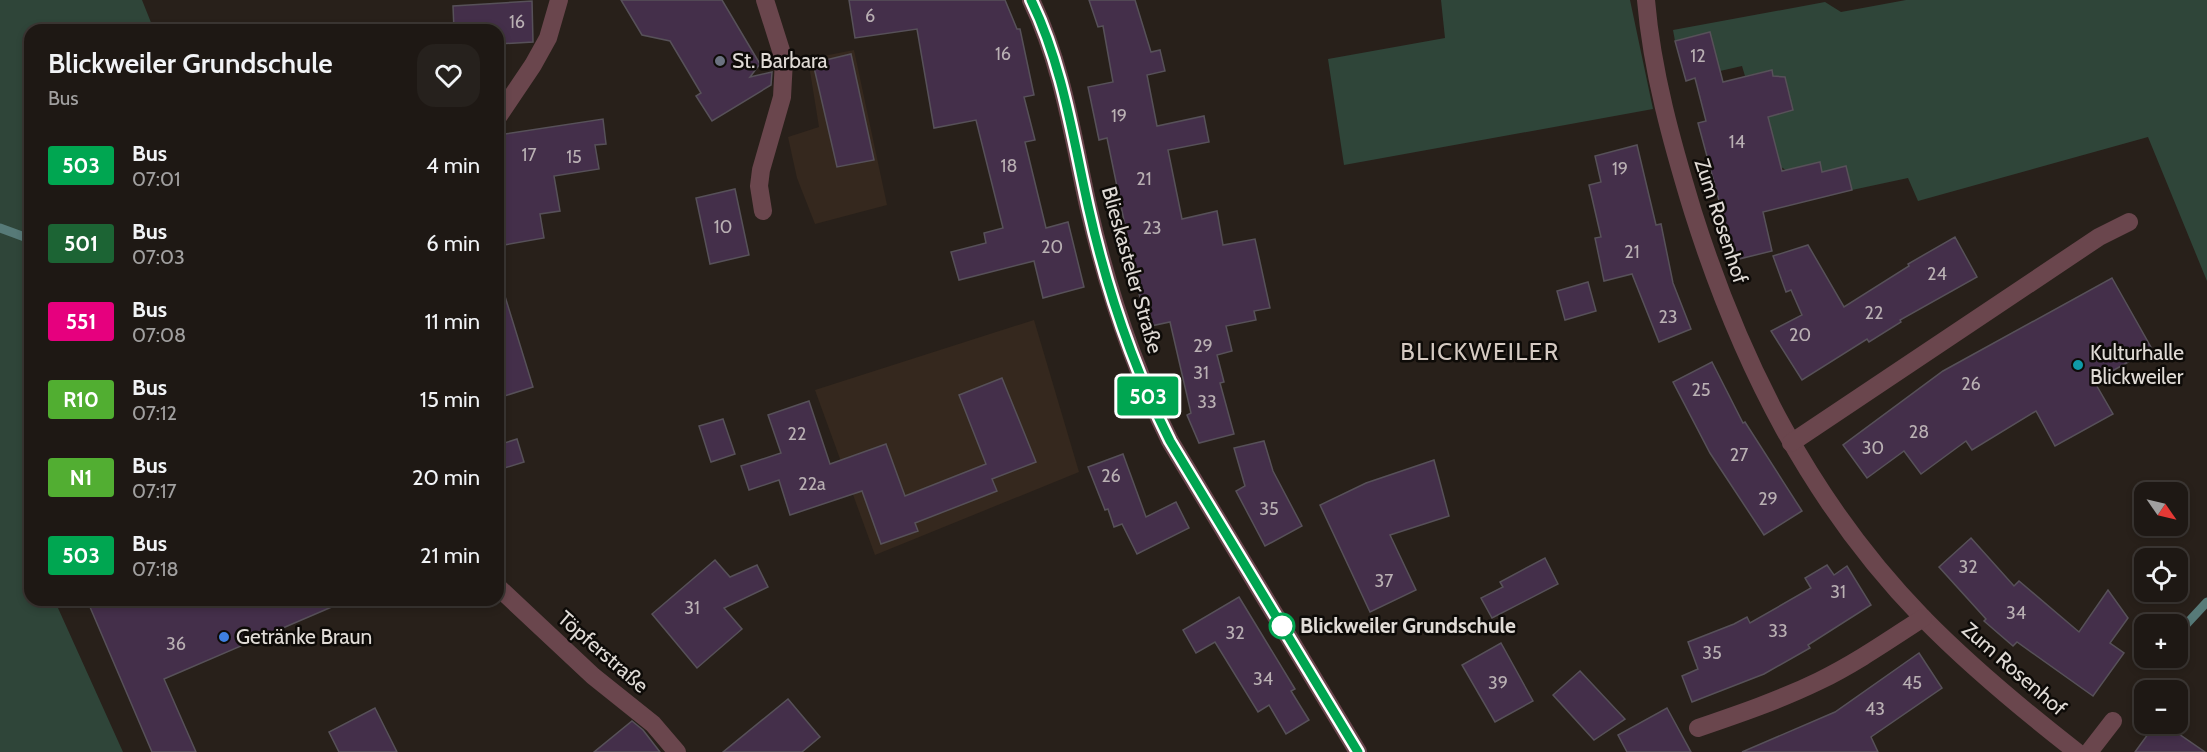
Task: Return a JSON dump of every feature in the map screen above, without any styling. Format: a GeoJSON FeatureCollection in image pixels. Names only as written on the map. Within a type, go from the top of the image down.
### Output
{"type":"FeatureCollection","features":[{"type":"Feature","properties":{"kind":"street"},"geometry":{"type":"LineString","coordinates":[[504,108],[548,38],[560,0]]}},
{"type":"Feature","properties":{"kind":"street"},"geometry":{"type":"LineString","coordinates":[[764,212],[759,186],[761,170],[782,97],[784,60],[765,0]]}},
{"type":"Feature","properties":{"kind":"street","name":"Blieskasteler Straße"},"geometry":{"type":"LineString","coordinates":[[1031,0],[1053,56],[1066,99],[1089,211],[1110,288],[1146,392],[1170,441],[1358,752]]}},
{"type":"Feature","properties":{"kind":"street","name":"Zum Rosenhof"},"geometry":{"type":"LineString","coordinates":[[1646,0],[1657,75],[1679,166],[1708,258],[1734,328],[1791,443],[1833,509],[1872,560],[1923,618],[2024,711],[2077,752]]}},
{"type":"Feature","properties":{"kind":"street"},"geometry":{"type":"LineString","coordinates":[[1791,443],[2090,244],[2129,222]]}},
{"type":"Feature","properties":{"kind":"street","name":"Töpferstraße"},"geometry":{"type":"LineString","coordinates":[[504,593],[593,676],[653,724],[677,752]]}},
{"type":"Feature","properties":{"kind":"street"},"geometry":{"type":"LineString","coordinates":[[1698,728],[1755,709],[1820,681],[1923,618]]}},
{"type":"Feature","properties":{"kind":"street"},"geometry":{"type":"LineString","coordinates":[[2089,752],[2113,721]]}},
{"type":"Feature","properties":{"kind":"shaded area"},"geometry":{"type":"Polygon","coordinates":[[[854,50],[887,205],[815,224],[797,178],[788,137],[819,127],[808,59],[854,50]]]}},
{"type":"Feature","properties":{"kind":"shaded area"},"geometry":{"type":"Polygon","coordinates":[[[1034,320],[1079,472],[875,555],[815,390],[1034,320]]]}},
{"type":"Feature","properties":{"kind":"green space"},"geometry":{"type":"Polygon","coordinates":[[[0,0],[142,0],[152,24],[24,24],[24,606],[58,606],[123,752],[0,752],[0,0]]]}},
{"type":"Feature","properties":{"kind":"green space"},"geometry":{"type":"Polygon","coordinates":[[[1441,0],[1630,0],[1653,109],[1344,165],[1328,59],[1445,38],[1441,0]]]}},
{"type":"Feature","properties":{"kind":"green space"},"geometry":{"type":"Polygon","coordinates":[[[1906,0],[2207,0],[2207,281],[2148,137],[1918,201],[1908,178],[1852,190],[1846,166],[1822,172],[1819,162],[1786,170],[1781,167],[1776,148],[1772,149],[1738,112],[1783,113],[1793,110],[1786,80],[1775,83],[1771,70],[1745,76],[1742,66],[1720,71],[1710,32],[1675,41],[1673,30],[1825,2],[1841,12],[1906,0]]]}},
{"type":"Feature","properties":{"kind":"building","name":"St. Barbara"},"geometry":{"type":"Polygon","coordinates":[[[621,0],[722,0],[760,64],[750,77],[772,72],[771,85],[712,121],[696,96],[701,93],[670,41],[642,35],[621,0]]]}},
{"type":"Feature","properties":{"kind":"building"},"geometry":{"type":"Polygon","coordinates":[[[849,0],[1005,0],[1017,29],[1020,29],[1034,95],[1024,97],[1035,140],[1025,142],[1046,228],[1068,222],[1084,287],[1043,298],[1034,261],[959,280],[951,252],[986,243],[984,233],[1003,228],[976,120],[934,128],[917,29],[855,38],[849,0]]]}},
{"type":"Feature","properties":{"kind":"building"},"geometry":{"type":"Polygon","coordinates":[[[1089,0],[1135,0],[1151,52],[1160,50],[1165,71],[1147,75],[1157,126],[1204,116],[1209,142],[1168,150],[1182,219],[1217,211],[1223,245],[1255,239],[1270,308],[1254,311],[1256,320],[1226,326],[1232,351],[1217,355],[1224,382],[1220,383],[1234,434],[1199,443],[1187,415],[1191,413],[1170,322],[1146,327],[1107,138],[1099,140],[1088,87],[1113,82],[1103,26],[1098,27],[1089,0]]]}},
{"type":"Feature","properties":{"kind":"building"},"geometry":{"type":"Polygon","coordinates":[[[532,1],[533,42],[504,44],[504,24],[454,24],[453,6],[532,1]]]}},
{"type":"Feature","properties":{"kind":"building"},"geometry":{"type":"Polygon","coordinates":[[[1710,32],[1723,82],[1772,70],[1773,76],[1785,77],[1793,110],[1768,117],[1782,171],[1820,162],[1822,172],[1846,166],[1852,190],[1763,212],[1772,251],[1735,260],[1698,123],[1706,121],[1695,78],[1686,81],[1675,41],[1710,32]]]}},
{"type":"Feature","properties":{"kind":"building"},"geometry":{"type":"Polygon","coordinates":[[[851,54],[874,160],[837,167],[813,63],[851,54]]]}},
{"type":"Feature","properties":{"kind":"building"},"geometry":{"type":"Polygon","coordinates":[[[603,119],[606,144],[595,145],[599,169],[554,176],[560,211],[540,214],[544,238],[504,245],[504,134],[603,119]]]}},
{"type":"Feature","properties":{"kind":"building"},"geometry":{"type":"Polygon","coordinates":[[[1637,145],[1656,225],[1661,224],[1673,283],[1691,329],[1659,342],[1632,274],[1604,281],[1595,238],[1601,237],[1589,185],[1601,182],[1595,156],[1637,145]]]}},
{"type":"Feature","properties":{"kind":"building"},"geometry":{"type":"Polygon","coordinates":[[[735,189],[749,255],[710,264],[696,198],[735,189]]]}},
{"type":"Feature","properties":{"kind":"building"},"geometry":{"type":"Polygon","coordinates":[[[1955,237],[1977,277],[1900,320],[1901,322],[1869,342],[1867,339],[1802,380],[1771,331],[1802,315],[1791,290],[1786,292],[1773,256],[1808,245],[1844,307],[1909,266],[1908,264],[1955,237]]]}},
{"type":"Feature","properties":{"kind":"building"},"geometry":{"type":"Polygon","coordinates":[[[2112,278],[2152,349],[2094,381],[2113,414],[2055,446],[2036,411],[1972,450],[1966,441],[1921,474],[1904,451],[1867,478],[1843,445],[1943,371],[2112,278]]]}},
{"type":"Feature","properties":{"kind":"building"},"geometry":{"type":"Polygon","coordinates":[[[1588,282],[1596,311],[1565,320],[1557,291],[1588,282]]]}},
{"type":"Feature","properties":{"kind":"building"},"geometry":{"type":"Polygon","coordinates":[[[504,293],[533,387],[504,396],[504,293]]]}},
{"type":"Feature","properties":{"kind":"building"},"geometry":{"type":"Polygon","coordinates":[[[1712,362],[1743,423],[1745,422],[1802,511],[1764,535],[1710,453],[1673,382],[1712,362]]]}},
{"type":"Feature","properties":{"kind":"building"},"geometry":{"type":"Polygon","coordinates":[[[1002,378],[1036,462],[992,479],[997,491],[915,523],[918,531],[881,544],[862,491],[790,515],[779,480],[749,490],[741,466],[781,453],[768,415],[809,401],[830,464],[886,444],[905,496],[986,464],[959,395],[1002,378]]]}},
{"type":"Feature","properties":{"kind":"building"},"geometry":{"type":"Polygon","coordinates":[[[723,419],[735,454],[711,462],[699,426],[723,419]]]}},
{"type":"Feature","properties":{"kind":"building"},"geometry":{"type":"Polygon","coordinates":[[[517,439],[524,462],[504,468],[504,443],[517,439]]]}},
{"type":"Feature","properties":{"kind":"building"},"geometry":{"type":"Polygon","coordinates":[[[1264,441],[1273,471],[1302,526],[1265,546],[1236,491],[1245,486],[1234,448],[1264,441]]]}},
{"type":"Feature","properties":{"kind":"building"},"geometry":{"type":"Polygon","coordinates":[[[1123,454],[1146,517],[1176,502],[1189,528],[1137,554],[1122,524],[1114,527],[1088,467],[1123,454]]]}},
{"type":"Feature","properties":{"kind":"building"},"geometry":{"type":"Polygon","coordinates":[[[1434,460],[1449,516],[1390,535],[1416,590],[1370,612],[1320,505],[1366,483],[1434,460]]]}},
{"type":"Feature","properties":{"kind":"building"},"geometry":{"type":"Polygon","coordinates":[[[1971,538],[2014,586],[2019,581],[2079,632],[2108,590],[2128,618],[2110,643],[2124,653],[2093,696],[2017,642],[2013,646],[1984,621],[1986,619],[1939,567],[1971,538]]]}},
{"type":"Feature","properties":{"kind":"building"},"geometry":{"type":"Polygon","coordinates":[[[1545,558],[1558,584],[1492,618],[1481,598],[1503,587],[1500,582],[1545,558]]]}},
{"type":"Feature","properties":{"kind":"building"},"geometry":{"type":"Polygon","coordinates":[[[715,560],[730,577],[757,565],[768,587],[724,608],[742,629],[697,668],[652,614],[715,560]]]}},
{"type":"Feature","properties":{"kind":"building"},"geometry":{"type":"Polygon","coordinates":[[[1827,565],[1834,575],[1847,566],[1871,605],[1808,645],[1810,648],[1764,674],[1692,702],[1682,676],[1698,669],[1688,642],[1747,617],[1750,623],[1811,588],[1805,578],[1827,565]]]}},
{"type":"Feature","properties":{"kind":"building"},"geometry":{"type":"Polygon","coordinates":[[[1239,597],[1295,689],[1291,691],[1309,720],[1286,734],[1269,705],[1258,712],[1215,642],[1196,653],[1183,630],[1239,597]]]}},
{"type":"Feature","properties":{"kind":"building"},"geometry":{"type":"Polygon","coordinates":[[[90,606],[334,606],[164,679],[196,752],[152,752],[90,606]]]}},
{"type":"Feature","properties":{"kind":"building"},"geometry":{"type":"Polygon","coordinates":[[[1501,643],[1533,701],[1495,722],[1462,665],[1501,643]]]}},
{"type":"Feature","properties":{"kind":"building"},"geometry":{"type":"Polygon","coordinates":[[[1919,653],[1942,688],[1871,737],[1878,752],[1742,752],[1835,712],[1919,653]]]}},
{"type":"Feature","properties":{"kind":"building"},"geometry":{"type":"Polygon","coordinates":[[[1580,671],[1625,719],[1594,740],[1553,695],[1580,671]]]}},
{"type":"Feature","properties":{"kind":"building"},"geometry":{"type":"Polygon","coordinates":[[[788,699],[820,737],[802,752],[723,752],[788,699]]]}},
{"type":"Feature","properties":{"kind":"building"},"geometry":{"type":"Polygon","coordinates":[[[375,708],[397,752],[339,752],[329,732],[375,708]]]}},
{"type":"Feature","properties":{"kind":"building"},"geometry":{"type":"Polygon","coordinates":[[[1667,708],[1691,752],[1627,752],[1618,735],[1667,708]]]}},
{"type":"Feature","properties":{"kind":"building"},"geometry":{"type":"Polygon","coordinates":[[[632,721],[643,730],[660,752],[594,752],[632,721]]]}},
{"type":"Feature","properties":{"kind":"building"},"geometry":{"type":"Polygon","coordinates":[[[2148,734],[2179,734],[2205,752],[2135,752],[2148,734]]]}},
{"type":"Feature","properties":{"kind":"waterway"},"geometry":{"type":"LineString","coordinates":[[0,228],[24,237]]}},
{"type":"Feature","properties":{"kind":"waterway"},"geometry":{"type":"LineString","coordinates":[[2188,622],[2207,602]]}},
{"type":"Feature","properties":{"kind":"bus line","name":"503"},"geometry":{"type":"LineString","coordinates":[[1031,0],[1053,56],[1066,99],[1089,211],[1110,288],[1146,392],[1170,441],[1358,752]]}},
{"type":"Feature","properties":{"kind":"place","name":"St. Barbara"},"geometry":{"type":"Point","coordinates":[720,61]}},
{"type":"Feature","properties":{"kind":"place","name":"Kulturhalle Blickweiler"},"geometry":{"type":"Point","coordinates":[2078,365]}},
{"type":"Feature","properties":{"kind":"place","name":"Blickweiler Grundschule"},"geometry":{"type":"Point","coordinates":[1282,626]}},
{"type":"Feature","properties":{"kind":"place","name":"Getränke Braun"},"geometry":{"type":"Point","coordinates":[224,637]}},
{"type":"Feature","properties":{"kind":"district","name":"BLICKWEILER"},"geometry":{"type":"Point","coordinates":[1480,352]}}]}
